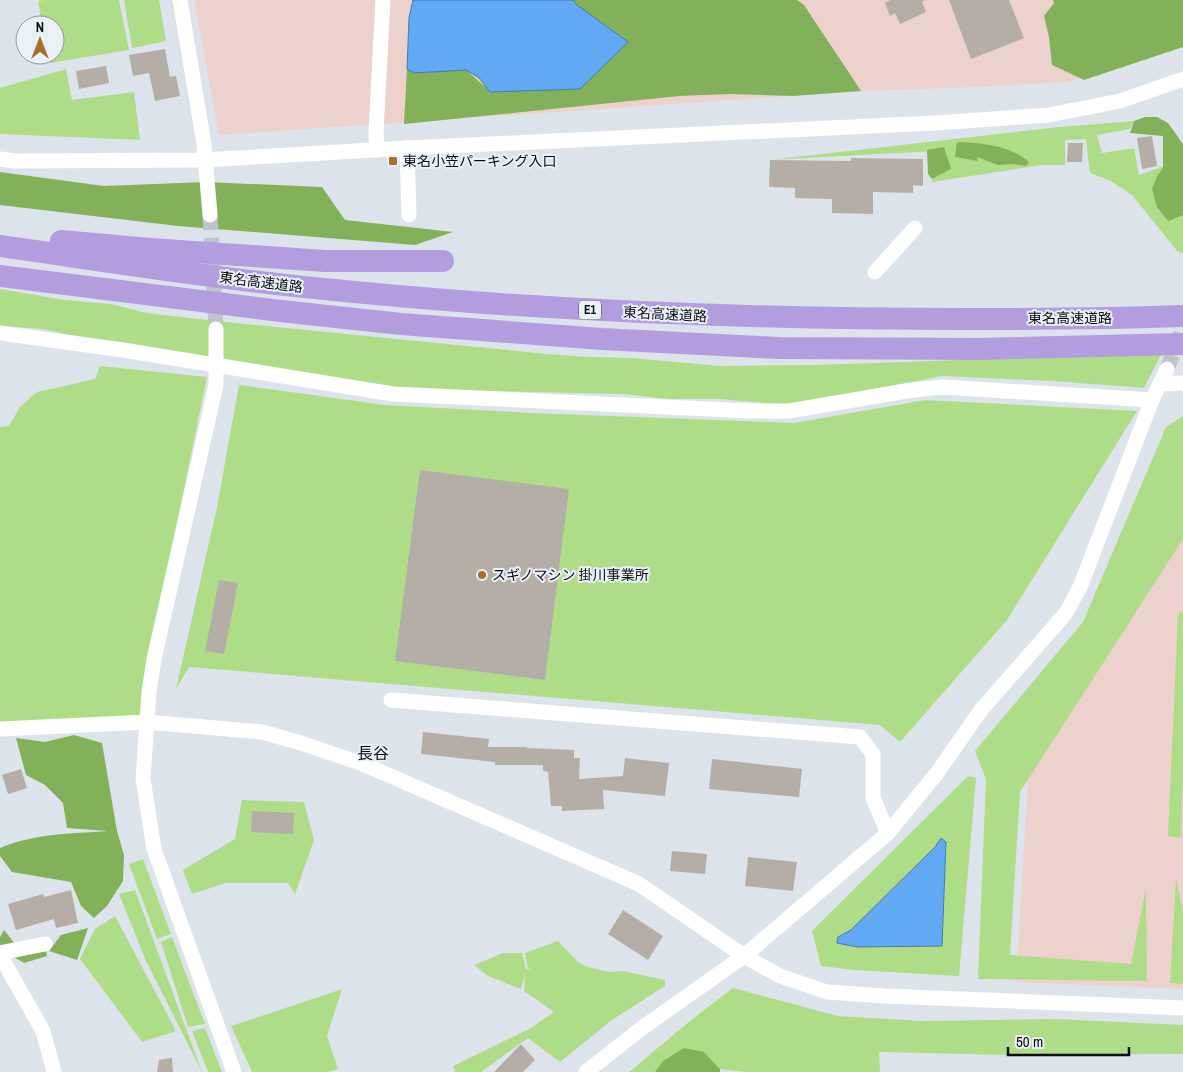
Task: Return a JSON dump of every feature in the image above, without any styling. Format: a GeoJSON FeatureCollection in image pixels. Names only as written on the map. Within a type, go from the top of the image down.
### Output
{"type":"FeatureCollection","features":[{"type":"Feature","properties":{"kind":"highway"},"geometry":{"type":"LineString","coordinates":[[0,235],[150,249],[324,261],[443,261]]}},
{"type":"Feature","properties":{"kind":"highway","name":"東名高速道路"},"geometry":{"type":"LineString","coordinates":[[0,246],[150,268],[294,286],[571,309],[707,316],[842,319],[1183,316]]}},
{"type":"Feature","properties":{"kind":"highway","name":"東名高速道路"},"geometry":{"type":"LineString","coordinates":[[0,276],[410,325],[602,339],[789,348],[980,349],[1183,344]]}},
{"type":"Feature","properties":{"kind":"street"},"geometry":{"type":"LineString","coordinates":[[180,0],[204,144],[210,215]]}},
{"type":"Feature","properties":{"kind":"street"},"geometry":{"type":"LineString","coordinates":[[377,150],[376,132],[382,0]]}},
{"type":"Feature","properties":{"kind":"street"},"geometry":{"type":"LineString","coordinates":[[0,159],[14,161],[204,160],[407,148],[934,123],[1049,115],[1120,101],[1183,79]]}},
{"type":"Feature","properties":{"kind":"street"},"geometry":{"type":"LineString","coordinates":[[407,148],[409,215]]}},
{"type":"Feature","properties":{"kind":"street"},"geometry":{"type":"LineString","coordinates":[[875,272],[916,228]]}},
{"type":"Feature","properties":{"kind":"street"},"geometry":{"type":"LineString","coordinates":[[216,329],[216,385],[154,658],[149,692],[144,779],[154,849],[234,1072]]}},
{"type":"Feature","properties":{"kind":"street"},"geometry":{"type":"LineString","coordinates":[[0,333],[123,350],[393,394],[750,411],[789,411],[912,390],[943,387],[1152,400]]}},
{"type":"Feature","properties":{"kind":"street"},"geometry":{"type":"LineString","coordinates":[[586,1072],[642,1028],[744,956],[888,833],[937,772],[982,710],[1066,613],[1080,587],[1152,400],[1167,369]]}},
{"type":"Feature","properties":{"kind":"street"},"geometry":{"type":"LineString","coordinates":[[1160,384],[1183,383]]}},
{"type":"Feature","properties":{"kind":"street"},"geometry":{"type":"LineString","coordinates":[[391,700],[860,738],[873,754],[873,798],[888,833]]}},
{"type":"Feature","properties":{"kind":"street"},"geometry":{"type":"LineString","coordinates":[[0,729],[147,722],[262,732],[301,743],[363,764],[639,884],[744,956],[780,976],[827,992],[1183,1008]]}},
{"type":"Feature","properties":{"kind":"street"},"geometry":{"type":"LineString","coordinates":[[45,944],[0,954],[43,1031],[54,1072]]}},
{"type":"Feature","properties":{"kind":"shaded area"},"geometry":{"type":"Polygon","coordinates":[[[194,0],[1183,0],[1183,39],[1069,82],[861,91],[219,135],[194,0]]]}},
{"type":"Feature","properties":{"kind":"shaded area"},"geometry":{"type":"Polygon","coordinates":[[[1183,526],[1183,989],[1016,982],[1028,778],[1183,526]]]}},
{"type":"Feature","properties":{"kind":"green space"},"geometry":{"type":"Polygon","coordinates":[[[119,0],[129,50],[65,61],[65,15],[40,15],[38,1],[119,0]]]}},
{"type":"Feature","properties":{"kind":"green space"},"geometry":{"type":"Polygon","coordinates":[[[124,0],[159,0],[166,41],[132,48],[124,0]]]}},
{"type":"Feature","properties":{"kind":"green space"},"geometry":{"type":"Polygon","coordinates":[[[573,0],[797,0],[804,5],[861,91],[793,96],[730,94],[679,96],[404,124],[407,69],[466,70],[490,91],[595,18],[576,5],[573,0]]]}},
{"type":"Feature","properties":{"kind":"green space"},"geometry":{"type":"Polygon","coordinates":[[[1053,0],[1183,0],[1183,47],[1084,80],[1052,65],[1049,37],[1044,16],[1054,3],[1053,0]]]}},
{"type":"Feature","properties":{"kind":"green space"},"geometry":{"type":"Polygon","coordinates":[[[66,69],[72,100],[134,92],[140,140],[0,134],[0,88],[66,69]]]}},
{"type":"Feature","properties":{"kind":"green space"},"geometry":{"type":"Polygon","coordinates":[[[1145,117],[1157,117],[1168,123],[1183,144],[1183,215],[1168,221],[1157,207],[1152,189],[1157,176],[1163,168],[1163,136],[1130,133],[1134,121],[1145,117]]]}},
{"type":"Feature","properties":{"kind":"green space"},"geometry":{"type":"Polygon","coordinates":[[[1134,121],[1130,129],[1097,135],[1102,153],[1134,148],[1139,175],[1183,159],[1183,253],[1178,252],[1132,195],[1111,181],[1090,173],[1086,139],[1065,140],[1065,165],[1042,165],[932,182],[936,151],[770,160],[1059,127],[1134,121]]]}},
{"type":"Feature","properties":{"kind":"green space"},"geometry":{"type":"Polygon","coordinates":[[[957,142],[986,144],[1004,148],[1029,162],[1026,166],[998,165],[977,157],[978,161],[955,157],[957,142]]]}},
{"type":"Feature","properties":{"kind":"green space"},"geometry":{"type":"Polygon","coordinates":[[[944,147],[951,169],[932,179],[928,174],[927,150],[944,147]]]}},
{"type":"Feature","properties":{"kind":"green space"},"geometry":{"type":"Polygon","coordinates":[[[0,172],[104,186],[206,182],[322,187],[345,220],[453,232],[415,245],[178,226],[0,205],[0,172]]]}},
{"type":"Feature","properties":{"kind":"green space"},"geometry":{"type":"Polygon","coordinates":[[[0,289],[65,300],[111,304],[147,313],[216,321],[547,354],[632,358],[719,366],[814,365],[1162,353],[1144,388],[1052,381],[943,376],[789,405],[720,399],[669,399],[623,394],[435,390],[396,394],[96,341],[43,329],[0,326],[0,289]]]}},
{"type":"Feature","properties":{"kind":"green space"},"geometry":{"type":"Polygon","coordinates":[[[100,366],[207,377],[143,688],[141,717],[0,723],[0,427],[9,426],[20,407],[37,392],[95,379],[100,366]]]}},
{"type":"Feature","properties":{"kind":"green space"},"geometry":{"type":"Polygon","coordinates":[[[239,385],[385,405],[531,413],[794,423],[925,400],[1137,411],[1007,620],[900,742],[880,725],[189,667],[176,689],[217,507],[239,385]]]}},
{"type":"Feature","properties":{"kind":"green space"},"geometry":{"type":"Polygon","coordinates":[[[1183,416],[1183,539],[1020,792],[1010,955],[1131,964],[1146,888],[1147,981],[978,979],[986,779],[975,751],[1083,622],[1166,427],[1183,416]]]}},
{"type":"Feature","properties":{"kind":"green space"},"geometry":{"type":"Polygon","coordinates":[[[1183,610],[1181,838],[1168,836],[1178,615],[1183,610]]]}},
{"type":"Feature","properties":{"kind":"green space"},"geometry":{"type":"Polygon","coordinates":[[[74,735],[102,743],[117,831],[124,855],[123,881],[107,906],[94,918],[81,906],[71,882],[12,872],[0,856],[0,848],[27,839],[108,831],[67,828],[63,803],[45,785],[26,775],[16,738],[45,742],[74,735]]]}},
{"type":"Feature","properties":{"kind":"green space"},"geometry":{"type":"Polygon","coordinates":[[[968,776],[976,778],[959,976],[854,970],[821,966],[812,931],[968,776]]]}},
{"type":"Feature","properties":{"kind":"green space"},"geometry":{"type":"Polygon","coordinates":[[[242,800],[304,802],[314,840],[295,894],[288,883],[226,883],[192,894],[183,870],[235,839],[242,800]]]}},
{"type":"Feature","properties":{"kind":"green space"},"geometry":{"type":"Polygon","coordinates":[[[143,859],[171,934],[157,939],[129,864],[143,859]]]}},
{"type":"Feature","properties":{"kind":"green space"},"geometry":{"type":"Polygon","coordinates":[[[1176,878],[1183,912],[1183,984],[1170,983],[1176,878]]]}},
{"type":"Feature","properties":{"kind":"green space"},"geometry":{"type":"Polygon","coordinates":[[[135,890],[202,1072],[146,961],[119,894],[135,890]]]}},
{"type":"Feature","properties":{"kind":"green space"},"geometry":{"type":"Polygon","coordinates":[[[115,916],[176,1031],[142,1042],[80,959],[95,929],[115,916]]]}},
{"type":"Feature","properties":{"kind":"green space"},"geometry":{"type":"Polygon","coordinates":[[[88,928],[77,960],[49,951],[61,935],[88,928]]]}},
{"type":"Feature","properties":{"kind":"green space"},"geometry":{"type":"Polygon","coordinates":[[[4,930],[15,944],[45,944],[47,956],[24,963],[0,949],[0,937],[4,930]]]}},
{"type":"Feature","properties":{"kind":"green space"},"geometry":{"type":"Polygon","coordinates":[[[172,937],[205,1024],[188,1027],[161,942],[172,937]]]}},
{"type":"Feature","properties":{"kind":"green space"},"geometry":{"type":"Polygon","coordinates":[[[558,941],[578,962],[588,967],[609,972],[624,971],[665,980],[665,986],[612,1020],[560,1062],[528,1038],[481,1072],[455,1072],[453,1066],[531,1028],[554,1012],[524,991],[525,974],[521,989],[488,976],[474,965],[503,953],[522,953],[526,969],[531,969],[528,968],[525,953],[558,941]]]}},
{"type":"Feature","properties":{"kind":"green space"},"geometry":{"type":"Polygon","coordinates":[[[733,988],[838,1016],[922,1021],[1055,1019],[1183,1025],[1183,1054],[1010,1055],[879,1052],[880,1072],[746,1072],[720,1069],[704,1052],[656,1072],[629,1072],[733,988]]]}},
{"type":"Feature","properties":{"kind":"green space"},"geometry":{"type":"Polygon","coordinates":[[[342,989],[327,1036],[338,1069],[328,1072],[252,1072],[231,1026],[342,989]]]}},
{"type":"Feature","properties":{"kind":"green space"},"geometry":{"type":"Polygon","coordinates":[[[205,1028],[222,1072],[208,1072],[192,1031],[205,1028]]]}},
{"type":"Feature","properties":{"kind":"green space"},"geometry":{"type":"Polygon","coordinates":[[[684,1048],[704,1052],[720,1069],[720,1072],[655,1072],[663,1061],[684,1048]]]}},
{"type":"Feature","properties":{"kind":"water"},"geometry":{"type":"Polygon","coordinates":[[[413,0],[573,0],[577,5],[628,42],[580,89],[490,92],[479,78],[466,70],[414,73],[407,69],[409,18],[413,0]]]}},
{"type":"Feature","properties":{"kind":"water"},"geometry":{"type":"Polygon","coordinates":[[[941,838],[946,842],[942,946],[857,947],[837,943],[838,937],[851,930],[935,847],[941,838]]]}},
{"type":"Feature","properties":{"kind":"building"},"geometry":{"type":"Polygon","coordinates":[[[890,0],[925,0],[922,2],[926,12],[900,24],[895,13],[890,16],[885,3],[890,0]]]}},
{"type":"Feature","properties":{"kind":"building"},"geometry":{"type":"Polygon","coordinates":[[[949,0],[1009,0],[1024,38],[971,59],[949,0]]]}},
{"type":"Feature","properties":{"kind":"building"},"geometry":{"type":"Polygon","coordinates":[[[165,49],[170,77],[176,76],[180,96],[155,101],[149,73],[133,76],[129,55],[165,49]]]}},
{"type":"Feature","properties":{"kind":"building"},"geometry":{"type":"Polygon","coordinates":[[[106,66],[109,83],[79,89],[76,71],[106,66]]]}},
{"type":"Feature","properties":{"kind":"building"},"geometry":{"type":"Polygon","coordinates":[[[1152,136],[1157,166],[1142,169],[1137,138],[1152,136]]]}},
{"type":"Feature","properties":{"kind":"building"},"geometry":{"type":"Polygon","coordinates":[[[1068,143],[1083,143],[1082,162],[1067,162],[1068,143]]]}},
{"type":"Feature","properties":{"kind":"building"},"geometry":{"type":"Polygon","coordinates":[[[851,158],[923,159],[923,186],[913,185],[913,193],[873,192],[873,214],[832,213],[832,199],[795,198],[795,188],[769,187],[770,160],[851,161],[851,158]]]}},
{"type":"Feature","properties":{"kind":"building","name":"スギノマシン 掛川事業所"},"geometry":{"type":"Polygon","coordinates":[[[420,470],[569,489],[545,680],[395,661],[420,470]]]}},
{"type":"Feature","properties":{"kind":"building"},"geometry":{"type":"Polygon","coordinates":[[[219,580],[238,583],[224,654],[205,651],[219,580]]]}},
{"type":"Feature","properties":{"kind":"building"},"geometry":{"type":"Polygon","coordinates":[[[423,732],[489,739],[488,747],[574,750],[574,758],[580,758],[579,779],[623,776],[625,758],[669,763],[665,796],[603,790],[604,809],[562,811],[562,806],[551,806],[548,772],[543,771],[543,765],[495,765],[495,762],[421,754],[423,732]]]}},
{"type":"Feature","properties":{"kind":"building"},"geometry":{"type":"Polygon","coordinates":[[[712,759],[802,769],[799,797],[709,789],[712,759]]]}},
{"type":"Feature","properties":{"kind":"building"},"geometry":{"type":"Polygon","coordinates":[[[21,769],[27,788],[8,794],[2,775],[21,769]]]}},
{"type":"Feature","properties":{"kind":"building"},"geometry":{"type":"Polygon","coordinates":[[[252,811],[294,813],[293,834],[251,832],[252,811]]]}},
{"type":"Feature","properties":{"kind":"building"},"geometry":{"type":"Polygon","coordinates":[[[672,851],[707,854],[705,874],[670,871],[672,851]]]}},
{"type":"Feature","properties":{"kind":"building"},"geometry":{"type":"Polygon","coordinates":[[[748,857],[797,862],[793,891],[745,886],[748,857]]]}},
{"type":"Feature","properties":{"kind":"building"},"geometry":{"type":"Polygon","coordinates":[[[71,890],[78,923],[56,928],[54,919],[16,930],[8,904],[43,894],[44,897],[71,890]]]}},
{"type":"Feature","properties":{"kind":"building"},"geometry":{"type":"Polygon","coordinates":[[[623,910],[663,936],[648,960],[608,934],[623,910]]]}},
{"type":"Feature","properties":{"kind":"building"},"geometry":{"type":"Polygon","coordinates":[[[521,1044],[535,1060],[523,1072],[494,1072],[521,1044]]]}},
{"type":"Feature","properties":{"kind":"building"},"geometry":{"type":"Polygon","coordinates":[[[172,1058],[173,1072],[157,1072],[159,1060],[172,1058]]]}},
{"type":"Feature","properties":{"kind":"tunnel"},"geometry":{"type":"LineString","coordinates":[[210,215],[216,329]]}},
{"type":"Feature","properties":{"kind":"tunnel"},"geometry":{"type":"LineString","coordinates":[[1167,369],[1183,328]]}},
{"type":"Feature","properties":{"kind":"place","name":"東名小笠パーキング入口"},"geometry":{"type":"Point","coordinates":[393,161]}},
{"type":"Feature","properties":{"kind":"place","name":"スギノマシン 掛川事業所"},"geometry":{"type":"Point","coordinates":[482,575]}},
{"type":"Feature","properties":{"kind":"district","name":"長谷"},"geometry":{"type":"Point","coordinates":[373,753]}}]}
